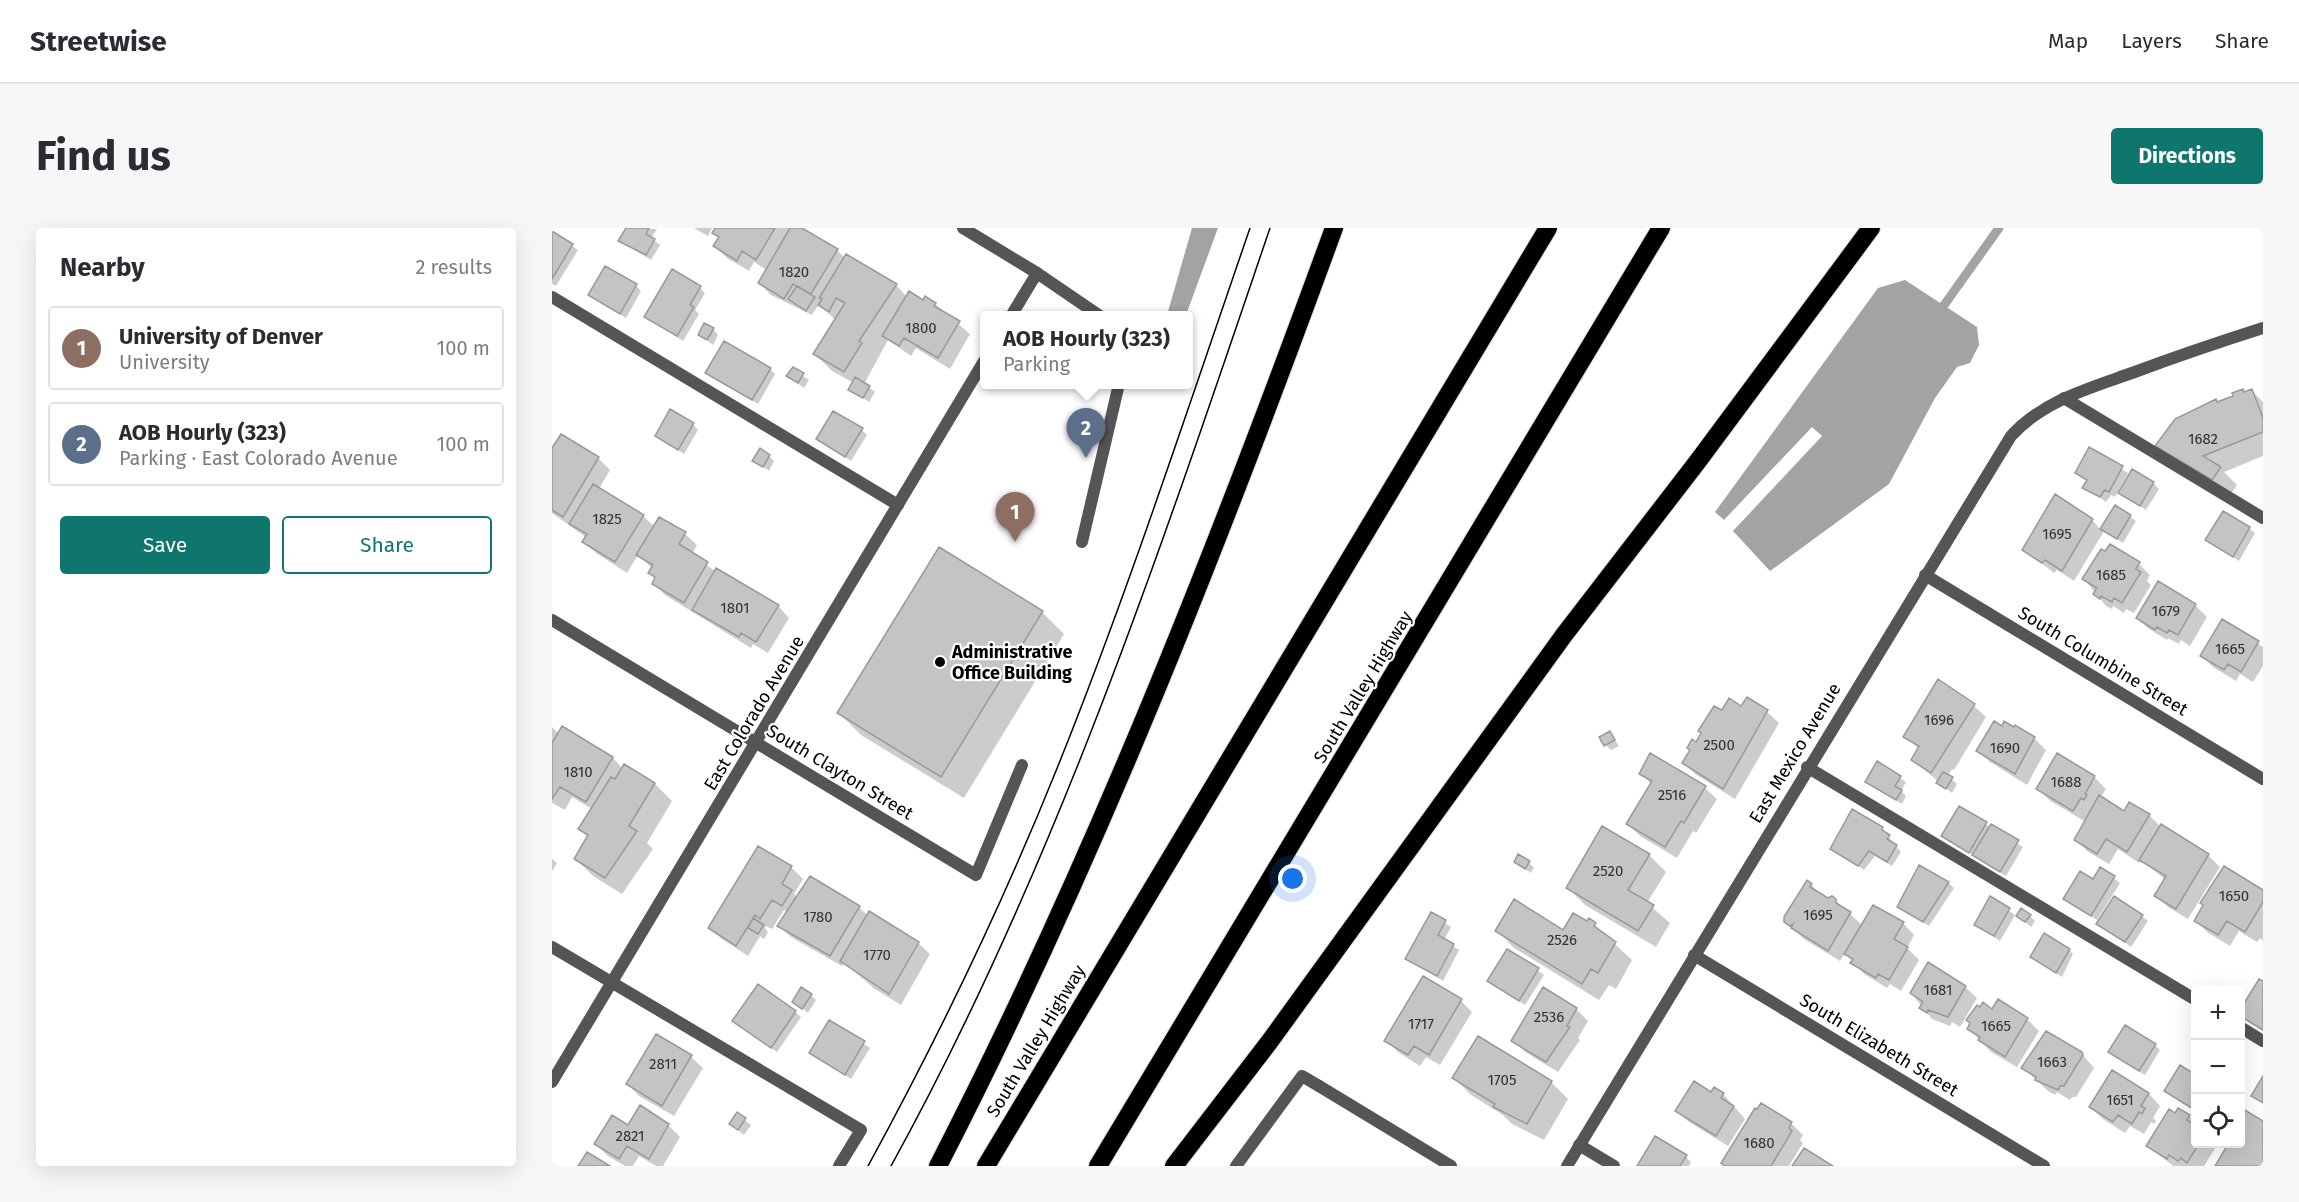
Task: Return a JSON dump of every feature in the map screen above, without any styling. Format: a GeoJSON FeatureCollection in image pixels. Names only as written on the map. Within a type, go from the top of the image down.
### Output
{"type":"FeatureCollection","features":[{"type":"Feature","properties":{"kind":"highway"},"geometry":{"type":"LineString","coordinates":[[938,1166],[993,1055],[1108,802],[1180,630],[1334,228]]}},
{"type":"Feature","properties":{"kind":"highway","name":"South Valley Highway"},"geometry":{"type":"LineString","coordinates":[[986,1166],[1548,228]]}},
{"type":"Feature","properties":{"kind":"highway","name":"South Valley Highway"},"geometry":{"type":"LineString","coordinates":[[1098,1166],[1661,228]]}},
{"type":"Feature","properties":{"kind":"highway"},"geometry":{"type":"LineString","coordinates":[[1174,1166],[1270,1041],[1564,635],[1698,461],[1871,228]]}},
{"type":"Feature","properties":{"kind":"street"},"geometry":{"type":"LineString","coordinates":[[963,228],[1094,311]]}},
{"type":"Feature","properties":{"kind":"street"},"geometry":{"type":"LineString","coordinates":[[1013,311],[1037,273]]}},
{"type":"Feature","properties":{"kind":"street"},"geometry":{"type":"LineString","coordinates":[[552,297],[898,505]]}},
{"type":"Feature","properties":{"kind":"street","name":"East Mexico Avenue"},"geometry":{"type":"LineString","coordinates":[[1567,1166],[1807,767],[2011,436],[2032,415],[2064,398],[2205,346],[2263,328]]}},
{"type":"Feature","properties":{"kind":"street","name":"East Colorado Avenue"},"geometry":{"type":"LineString","coordinates":[[552,1082],[757,744],[980,368]]}},
{"type":"Feature","properties":{"kind":"street"},"geometry":{"type":"LineString","coordinates":[[1082,542],[1118,389]]}},
{"type":"Feature","properties":{"kind":"street"},"geometry":{"type":"LineString","coordinates":[[2064,398],[2263,518]]}},
{"type":"Feature","properties":{"kind":"street","name":"South Columbine Street"},"geometry":{"type":"LineString","coordinates":[[1925,574],[2263,779]]}},
{"type":"Feature","properties":{"kind":"street","name":"South Clayton Street"},"geometry":{"type":"LineString","coordinates":[[552,620],[976,875],[1022,765]]}},
{"type":"Feature","properties":{"kind":"street"},"geometry":{"type":"LineString","coordinates":[[1807,767],[2191,997]]}},
{"type":"Feature","properties":{"kind":"street"},"geometry":{"type":"LineString","coordinates":[[552,947],[861,1130],[839,1166]]}},
{"type":"Feature","properties":{"kind":"street","name":"South Elizabeth Street"},"geometry":{"type":"LineString","coordinates":[[1694,955],[2044,1166]]}},
{"type":"Feature","properties":{"kind":"street"},"geometry":{"type":"LineString","coordinates":[[2245,1030],[2263,1041]]}},
{"type":"Feature","properties":{"kind":"street"},"geometry":{"type":"LineString","coordinates":[[1236,1166],[1302,1076],[1451,1166]]}},
{"type":"Feature","properties":{"kind":"street"},"geometry":{"type":"LineString","coordinates":[[1579,1145],[1614,1166]]}},
{"type":"Feature","properties":{"kind":"shaded area"},"geometry":{"type":"Polygon","coordinates":[[[1192,228],[1218,228],[1187,311],[1168,311],[1192,228]]]}},
{"type":"Feature","properties":{"kind":"shaded area"},"geometry":{"type":"Polygon","coordinates":[[[1905,280],[1977,327],[1979,345],[1970,363],[1957,367],[1935,398],[1889,484],[1770,571],[1733,531],[1822,436],[1812,427],[1724,520],[1715,512],[1878,288],[1905,280]]]}},
{"type":"Feature","properties":{"kind":"building"},"geometry":{"type":"Polygon","coordinates":[[[626,228],[649,228],[646,234],[655,239],[646,255],[618,241],[626,228]]]}},
{"type":"Feature","properties":{"kind":"building"},"geometry":{"type":"Polygon","coordinates":[[[715,228],[775,228],[756,260],[742,251],[737,261],[713,246],[719,237],[712,233],[715,228]]]}},
{"type":"Feature","properties":{"kind":"building"},"geometry":{"type":"Polygon","coordinates":[[[790,228],[802,228],[838,249],[811,294],[793,284],[784,299],[758,283],[790,228]]]}},
{"type":"Feature","properties":{"kind":"building"},"geometry":{"type":"Polygon","coordinates":[[[552,231],[573,244],[552,279],[552,231]]]}},
{"type":"Feature","properties":{"kind":"building"},"geometry":{"type":"Polygon","coordinates":[[[846,254],[897,284],[859,341],[862,343],[844,372],[813,354],[845,303],[836,298],[829,312],[818,305],[822,299],[819,298],[846,254]]]}},
{"type":"Feature","properties":{"kind":"building"},"geometry":{"type":"Polygon","coordinates":[[[605,266],[637,284],[620,314],[588,295],[605,266]]]}},
{"type":"Feature","properties":{"kind":"building"},"geometry":{"type":"Polygon","coordinates":[[[672,269],[701,286],[690,305],[694,307],[677,336],[644,317],[672,269]]]}},
{"type":"Feature","properties":{"kind":"building"},"geometry":{"type":"Polygon","coordinates":[[[797,286],[815,297],[806,311],[788,299],[797,286]]]}},
{"type":"Feature","properties":{"kind":"building"},"geometry":{"type":"Polygon","coordinates":[[[909,291],[923,300],[925,296],[936,303],[934,306],[960,321],[938,358],[904,338],[899,346],[882,336],[909,291]]]}},
{"type":"Feature","properties":{"kind":"building"},"geometry":{"type":"Polygon","coordinates":[[[704,323],[714,328],[707,340],[698,335],[704,323]]]}},
{"type":"Feature","properties":{"kind":"building"},"geometry":{"type":"Polygon","coordinates":[[[724,341],[771,368],[752,400],[705,373],[724,341]]]}},
{"type":"Feature","properties":{"kind":"building"},"geometry":{"type":"Polygon","coordinates":[[[793,367],[804,373],[798,383],[786,376],[793,367]]]}},
{"type":"Feature","properties":{"kind":"building"},"geometry":{"type":"Polygon","coordinates":[[[855,377],[870,386],[863,398],[848,390],[855,377]]]}},
{"type":"Feature","properties":{"kind":"building"},"geometry":{"type":"Polygon","coordinates":[[[2243,389],[2244,392],[2252,389],[2263,418],[2263,432],[2203,456],[2221,467],[2212,480],[2155,446],[2175,419],[2216,399],[2217,402],[2233,396],[2232,393],[2243,389]]]}},
{"type":"Feature","properties":{"kind":"building"},"geometry":{"type":"Polygon","coordinates":[[[670,409],[694,423],[678,450],[655,436],[670,409]]]}},
{"type":"Feature","properties":{"kind":"building"},"geometry":{"type":"Polygon","coordinates":[[[833,411],[863,428],[845,457],[816,439],[833,411]]]}},
{"type":"Feature","properties":{"kind":"building"},"geometry":{"type":"Polygon","coordinates":[[[561,434],[599,457],[563,517],[552,510],[552,448],[561,434]]]}},
{"type":"Feature","properties":{"kind":"building"},"geometry":{"type":"Polygon","coordinates":[[[2089,447],[2123,466],[2109,492],[2105,490],[2100,497],[2082,488],[2087,480],[2075,473],[2089,447]]]}},
{"type":"Feature","properties":{"kind":"building"},"geometry":{"type":"Polygon","coordinates":[[[760,448],[770,455],[763,467],[752,461],[760,448]]]}},
{"type":"Feature","properties":{"kind":"building"},"geometry":{"type":"Polygon","coordinates":[[[2132,469],[2154,482],[2140,506],[2118,493],[2132,469]]]}},
{"type":"Feature","properties":{"kind":"building"},"geometry":{"type":"Polygon","coordinates":[[[593,484],[644,515],[615,562],[582,542],[587,534],[569,524],[593,484]]]}},
{"type":"Feature","properties":{"kind":"building"},"geometry":{"type":"Polygon","coordinates":[[[2055,494],[2093,519],[2062,571],[2045,560],[2042,563],[2022,550],[2055,494]]]}},
{"type":"Feature","properties":{"kind":"building"},"geometry":{"type":"Polygon","coordinates":[[[2115,505],[2131,515],[2117,539],[2100,529],[2115,505]]]}},
{"type":"Feature","properties":{"kind":"building"},"geometry":{"type":"Polygon","coordinates":[[[2223,511],[2250,527],[2233,557],[2205,540],[2223,511]]]}},
{"type":"Feature","properties":{"kind":"building"},"geometry":{"type":"Polygon","coordinates":[[[659,517],[686,532],[679,544],[708,562],[684,603],[652,584],[655,577],[648,573],[653,565],[636,555],[659,517]]]}},
{"type":"Feature","properties":{"kind":"building"},"geometry":{"type":"Polygon","coordinates":[[[2110,544],[2140,562],[2136,569],[2141,572],[2122,603],[2114,598],[2112,602],[2101,596],[2100,599],[2093,594],[2097,588],[2082,579],[2101,549],[2105,551],[2110,544]]]}},
{"type":"Feature","properties":{"kind":"building","name":"Administrative Office Building"},"geometry":{"type":"Polygon","coordinates":[[[939,547],[1043,611],[941,777],[837,713],[939,547]]]}},
{"type":"Feature","properties":{"kind":"building"},"geometry":{"type":"Polygon","coordinates":[[[716,568],[779,605],[756,642],[741,633],[739,637],[692,610],[716,568]]]}},
{"type":"Feature","properties":{"kind":"building"},"geometry":{"type":"Polygon","coordinates":[[[2158,581],[2196,604],[2178,635],[2169,630],[2167,633],[2157,627],[2155,630],[2136,618],[2158,581]]]}},
{"type":"Feature","properties":{"kind":"building"},"geometry":{"type":"Polygon","coordinates":[[[2222,619],[2259,641],[2241,672],[2228,664],[2224,670],[2200,656],[2222,619]]]}},
{"type":"Feature","properties":{"kind":"building"},"geometry":{"type":"Polygon","coordinates":[[[1938,679],[1975,704],[1931,773],[1911,760],[1919,746],[1903,737],[1938,679]]]}},
{"type":"Feature","properties":{"kind":"building"},"geometry":{"type":"Polygon","coordinates":[[[1747,697],[1768,710],[1723,789],[1682,763],[1690,750],[1687,748],[1692,739],[1696,742],[1701,733],[1698,731],[1714,706],[1722,710],[1729,698],[1741,706],[1747,697]]]}},
{"type":"Feature","properties":{"kind":"building"},"geometry":{"type":"Polygon","coordinates":[[[1994,721],[2002,726],[2004,721],[2014,727],[2015,725],[2035,737],[2015,774],[1976,751],[1994,721]]]}},
{"type":"Feature","properties":{"kind":"building"},"geometry":{"type":"Polygon","coordinates":[[[562,726],[613,757],[586,802],[560,787],[552,799],[552,743],[562,726]]]}},
{"type":"Feature","properties":{"kind":"building"},"geometry":{"type":"Polygon","coordinates":[[[1610,731],[1615,740],[1604,746],[1599,737],[1610,731]]]}},
{"type":"Feature","properties":{"kind":"building"},"geometry":{"type":"Polygon","coordinates":[[[1650,753],[1706,786],[1684,823],[1681,821],[1665,847],[1626,824],[1652,781],[1639,774],[1650,753]]]}},
{"type":"Feature","properties":{"kind":"building"},"geometry":{"type":"Polygon","coordinates":[[[2057,753],[2095,776],[2084,800],[2081,798],[2073,811],[2036,789],[2057,753]]]}},
{"type":"Feature","properties":{"kind":"building"},"geometry":{"type":"Polygon","coordinates":[[[1877,761],[1901,776],[1895,786],[1902,790],[1896,800],[1865,782],[1877,761]]]}},
{"type":"Feature","properties":{"kind":"building"},"geometry":{"type":"Polygon","coordinates":[[[624,764],[655,783],[629,826],[637,831],[605,878],[574,859],[588,835],[578,829],[611,777],[615,779],[624,764]]]}},
{"type":"Feature","properties":{"kind":"building"},"geometry":{"type":"Polygon","coordinates":[[[1943,772],[1953,777],[1946,789],[1936,783],[1943,772]]]}},
{"type":"Feature","properties":{"kind":"building"},"geometry":{"type":"Polygon","coordinates":[[[2099,795],[2124,811],[2129,802],[2150,814],[2127,852],[2106,839],[2097,854],[2074,840],[2099,795]]]}},
{"type":"Feature","properties":{"kind":"building"},"geometry":{"type":"Polygon","coordinates":[[[1959,806],[1987,822],[1969,853],[1941,836],[1959,806]]]}},
{"type":"Feature","properties":{"kind":"building"},"geometry":{"type":"Polygon","coordinates":[[[1852,809],[1883,827],[1882,830],[1890,835],[1887,839],[1897,845],[1887,862],[1869,851],[1858,866],[1830,849],[1852,809]]]}},
{"type":"Feature","properties":{"kind":"building"},"geometry":{"type":"Polygon","coordinates":[[[1991,824],[2019,840],[2000,872],[1972,855],[1991,824]]]}},
{"type":"Feature","properties":{"kind":"building"},"geometry":{"type":"Polygon","coordinates":[[[2161,824],[2209,854],[2176,909],[2154,896],[2166,876],[2139,860],[2161,824]]]}},
{"type":"Feature","properties":{"kind":"building"},"geometry":{"type":"Polygon","coordinates":[[[1602,826],[1650,854],[1628,890],[1654,905],[1638,931],[1566,888],[1602,826]]]}},
{"type":"Feature","properties":{"kind":"building"},"geometry":{"type":"Polygon","coordinates":[[[758,846],[792,866],[782,884],[792,890],[782,906],[772,900],[760,919],[755,915],[736,946],[708,928],[758,846]]]}},
{"type":"Feature","properties":{"kind":"building"},"geometry":{"type":"Polygon","coordinates":[[[1518,854],[1530,861],[1525,869],[1514,862],[1518,854]]]}},
{"type":"Feature","properties":{"kind":"building"},"geometry":{"type":"Polygon","coordinates":[[[1919,865],[1949,882],[1923,922],[1897,907],[1919,865]]]}},
{"type":"Feature","properties":{"kind":"building"},"geometry":{"type":"Polygon","coordinates":[[[2224,866],[2263,890],[2263,902],[2245,932],[2227,921],[2218,935],[2194,921],[2203,905],[2200,903],[2224,866]]]}},
{"type":"Feature","properties":{"kind":"building"},"geometry":{"type":"Polygon","coordinates":[[[2100,867],[2115,876],[2091,916],[2063,899],[2080,871],[2093,879],[2100,867]]]}},
{"type":"Feature","properties":{"kind":"building"},"geometry":{"type":"Polygon","coordinates":[[[810,876],[860,906],[830,956],[777,926],[810,876]]]}},
{"type":"Feature","properties":{"kind":"building"},"geometry":{"type":"Polygon","coordinates":[[[1807,880],[1812,884],[1810,887],[1828,898],[1832,896],[1836,899],[1836,903],[1851,912],[1828,951],[1791,928],[1793,924],[1790,926],[1784,922],[1784,917],[1807,880]]]}},
{"type":"Feature","properties":{"kind":"building"},"geometry":{"type":"Polygon","coordinates":[[[1990,896],[2010,908],[1994,936],[1974,925],[1990,896]]]}},
{"type":"Feature","properties":{"kind":"building"},"geometry":{"type":"Polygon","coordinates":[[[2114,896],[2143,915],[2125,942],[2096,924],[2114,896]]]}},
{"type":"Feature","properties":{"kind":"building"},"geometry":{"type":"Polygon","coordinates":[[[1514,899],[1563,930],[1573,913],[1596,923],[1594,926],[1616,942],[1598,973],[1591,969],[1582,984],[1495,931],[1514,899]]]}},
{"type":"Feature","properties":{"kind":"building"},"geometry":{"type":"Polygon","coordinates":[[[1873,905],[1904,922],[1894,939],[1908,947],[1889,980],[1878,974],[1876,978],[1850,963],[1853,959],[1844,954],[1873,905]]]}},
{"type":"Feature","properties":{"kind":"building"},"geometry":{"type":"Polygon","coordinates":[[[2021,908],[2031,915],[2025,922],[2016,916],[2021,908]]]}},
{"type":"Feature","properties":{"kind":"building"},"geometry":{"type":"Polygon","coordinates":[[[869,911],[919,942],[889,994],[840,961],[869,911]]]}},
{"type":"Feature","properties":{"kind":"building"},"geometry":{"type":"Polygon","coordinates":[[[1431,912],[1446,920],[1438,935],[1454,944],[1437,976],[1405,959],[1431,912]]]}},
{"type":"Feature","properties":{"kind":"building"},"geometry":{"type":"Polygon","coordinates":[[[753,918],[764,925],[758,934],[748,928],[753,918]]]}},
{"type":"Feature","properties":{"kind":"building"},"geometry":{"type":"Polygon","coordinates":[[[2044,933],[2070,949],[2056,973],[2030,957],[2044,933]]]}},
{"type":"Feature","properties":{"kind":"building"},"geometry":{"type":"Polygon","coordinates":[[[1507,949],[1539,968],[1519,1001],[1487,981],[1507,949]]]}},
{"type":"Feature","properties":{"kind":"building"},"geometry":{"type":"Polygon","coordinates":[[[1928,962],[1966,986],[1948,1017],[1928,1010],[1927,1013],[1919,1008],[1923,1002],[1910,993],[1928,962]]]}},
{"type":"Feature","properties":{"kind":"building"},"geometry":{"type":"Polygon","coordinates":[[[1423,976],[1462,999],[1429,1055],[1414,1046],[1408,1055],[1384,1041],[1423,976]]]}},
{"type":"Feature","properties":{"kind":"building"},"geometry":{"type":"Polygon","coordinates":[[[2259,979],[2263,981],[2263,1030],[2245,1019],[2245,1002],[2259,979]]]}},
{"type":"Feature","properties":{"kind":"building"},"geometry":{"type":"Polygon","coordinates":[[[758,984],[796,1011],[771,1048],[732,1021],[758,984]]]}},
{"type":"Feature","properties":{"kind":"building"},"geometry":{"type":"Polygon","coordinates":[[[801,987],[812,994],[802,1009],[792,1002],[801,987]]]}},
{"type":"Feature","properties":{"kind":"building"},"geometry":{"type":"Polygon","coordinates":[[[1543,987],[1577,1008],[1567,1026],[1570,1027],[1546,1062],[1511,1041],[1543,987]]]}},
{"type":"Feature","properties":{"kind":"building"},"geometry":{"type":"Polygon","coordinates":[[[1998,999],[2028,1018],[2005,1057],[1978,1040],[1980,1037],[1967,1029],[1970,1023],[1966,1020],[1977,1005],[1980,1007],[1983,1002],[1992,1009],[1998,999]]]}},
{"type":"Feature","properties":{"kind":"building"},"geometry":{"type":"Polygon","coordinates":[[[829,1020],[865,1041],[845,1075],[809,1053],[829,1020]]]}},
{"type":"Feature","properties":{"kind":"building"},"geometry":{"type":"Polygon","coordinates":[[[2125,1025],[2156,1044],[2139,1071],[2108,1052],[2125,1025]]]}},
{"type":"Feature","properties":{"kind":"building"},"geometry":{"type":"Polygon","coordinates":[[[2046,1031],[2082,1052],[2083,1055],[2064,1086],[2060,1086],[2058,1090],[2035,1080],[2036,1077],[2021,1068],[2046,1031]]]}},
{"type":"Feature","properties":{"kind":"building"},"geometry":{"type":"Polygon","coordinates":[[[656,1034],[692,1055],[662,1106],[626,1084],[656,1034]]]}},
{"type":"Feature","properties":{"kind":"building"},"geometry":{"type":"Polygon","coordinates":[[[1478,1036],[1552,1081],[1527,1124],[1493,1107],[1495,1104],[1452,1078],[1478,1036]]]}},
{"type":"Feature","properties":{"kind":"building"},"geometry":{"type":"Polygon","coordinates":[[[2180,1065],[2191,1072],[2191,1108],[2164,1091],[2180,1065]]]}},
{"type":"Feature","properties":{"kind":"building"},"geometry":{"type":"Polygon","coordinates":[[[2112,1070],[2149,1093],[2141,1106],[2145,1108],[2142,1114],[2139,1112],[2132,1124],[2118,1115],[2113,1122],[2089,1107],[2112,1070]]]}},
{"type":"Feature","properties":{"kind":"building"},"geometry":{"type":"Polygon","coordinates":[[[2263,1076],[2263,1103],[2251,1096],[2263,1076]]]}},
{"type":"Feature","properties":{"kind":"building"},"geometry":{"type":"Polygon","coordinates":[[[1694,1081],[1711,1092],[1714,1087],[1724,1093],[1721,1098],[1734,1106],[1716,1136],[1675,1111],[1694,1081]]]}},
{"type":"Feature","properties":{"kind":"building"},"geometry":{"type":"Polygon","coordinates":[[[1761,1103],[1792,1122],[1789,1128],[1792,1131],[1771,1166],[1725,1166],[1721,1163],[1755,1108],[1757,1109],[1761,1103]]]}},
{"type":"Feature","properties":{"kind":"building"},"geometry":{"type":"Polygon","coordinates":[[[640,1105],[669,1124],[649,1159],[627,1146],[619,1159],[594,1144],[612,1115],[628,1125],[640,1105]]]}},
{"type":"Feature","properties":{"kind":"building"},"geometry":{"type":"Polygon","coordinates":[[[2178,1108],[2190,1115],[2187,1120],[2191,1123],[2191,1148],[2196,1148],[2187,1163],[2181,1158],[2178,1161],[2169,1155],[2167,1159],[2146,1146],[2169,1109],[2175,1113],[2178,1108]]]}},
{"type":"Feature","properties":{"kind":"building"},"geometry":{"type":"Polygon","coordinates":[[[2245,1110],[2263,1121],[2263,1166],[2215,1166],[2226,1148],[2245,1148],[2245,1110]]]}},
{"type":"Feature","properties":{"kind":"building"},"geometry":{"type":"Polygon","coordinates":[[[737,1112],[746,1118],[738,1130],[729,1124],[737,1112]]]}},
{"type":"Feature","properties":{"kind":"building"},"geometry":{"type":"Polygon","coordinates":[[[1655,1136],[1687,1155],[1680,1166],[1637,1166],[1655,1136]]]}},
{"type":"Feature","properties":{"kind":"building"},"geometry":{"type":"Polygon","coordinates":[[[1804,1148],[1833,1166],[1792,1166],[1804,1148]]]}},
{"type":"Feature","properties":{"kind":"building"},"geometry":{"type":"Polygon","coordinates":[[[587,1152],[610,1166],[578,1166],[587,1152]]]}},
{"type":"Feature","properties":{"kind":"waterway"},"geometry":{"type":"LineString","coordinates":[[1937,315],[1999,228]]}},
{"type":"Feature","properties":{"kind":"tram line"},"geometry":{"type":"LineString","coordinates":[[868,1166],[969,969],[1058,766],[1134,565],[1250,228]]}},
{"type":"Feature","properties":{"kind":"tram line"},"geometry":{"type":"LineString","coordinates":[[891,1166],[950,1054],[1004,939],[1054,823],[1145,587],[1270,228]]}},
{"type":"Feature","properties":{"kind":"place","name":"AOB Hourly (323)"},"geometry":{"type":"Point","coordinates":[1086,458]}},
{"type":"Feature","properties":{"kind":"place","name":"University of Denver"},"geometry":{"type":"Point","coordinates":[1015,542]}},
{"type":"Feature","properties":{"kind":"place","name":"Administrative Office Building"},"geometry":{"type":"Point","coordinates":[940,662]}}]}
